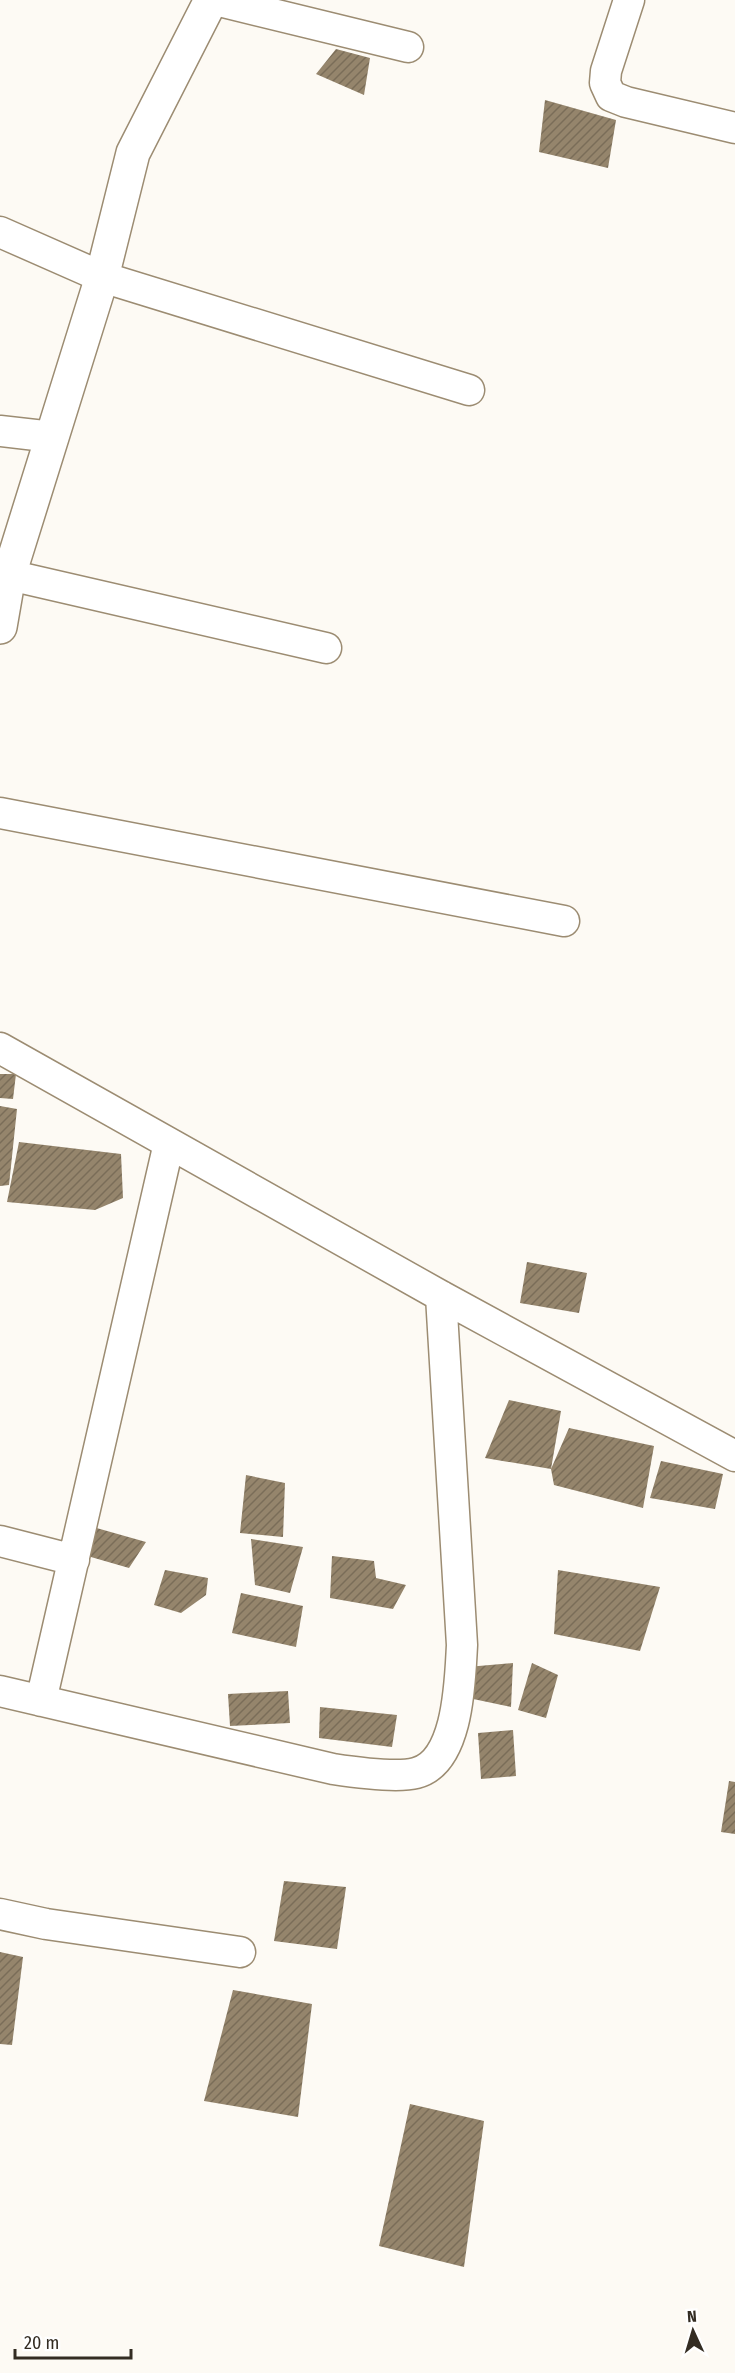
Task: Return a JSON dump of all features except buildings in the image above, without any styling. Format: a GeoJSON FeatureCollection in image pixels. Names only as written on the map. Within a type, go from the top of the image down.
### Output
{"type":"FeatureCollection","features":[{"type":"Feature","properties":{"kind":"main road"},"geometry":{"type":"LineString","coordinates":[[0,622],[9,575],[102,278],[133,153],[213,0]]}},
{"type":"Feature","properties":{"kind":"street"},"geometry":{"type":"LineString","coordinates":[[213,0],[408,47]]}},
{"type":"Feature","properties":{"kind":"street"},"geometry":{"type":"LineString","coordinates":[[629,0],[606,71],[605,83],[611,96],[626,102],[735,128]]}},
{"type":"Feature","properties":{"kind":"street"},"geometry":{"type":"LineString","coordinates":[[0,232],[102,278],[469,390]]}},
{"type":"Feature","properties":{"kind":"street"},"geometry":{"type":"LineString","coordinates":[[0,431],[53,437]]}},
{"type":"Feature","properties":{"kind":"street"},"geometry":{"type":"LineString","coordinates":[[9,575],[326,648]]}},
{"type":"Feature","properties":{"kind":"street"},"geometry":{"type":"LineString","coordinates":[[0,813],[564,921]]}},
{"type":"Feature","properties":{"kind":"street"},"geometry":{"type":"LineString","coordinates":[[0,1048],[441,1296],[735,1456]]}},
{"type":"Feature","properties":{"kind":"street"},"geometry":{"type":"LineString","coordinates":[[41,1701],[169,1143]]}},
{"type":"Feature","properties":{"kind":"street"},"geometry":{"type":"LineString","coordinates":[[0,1691],[333,1769],[372,1774],[417,1773],[437,1760],[451,1735],[459,1696],[462,1645],[441,1296]]}},
{"type":"Feature","properties":{"kind":"street"},"geometry":{"type":"LineString","coordinates":[[0,1541],[74,1560]]}},
{"type":"Feature","properties":{"kind":"street"},"geometry":{"type":"LineString","coordinates":[[0,1914],[46,1924],[240,1952]]}}]}
